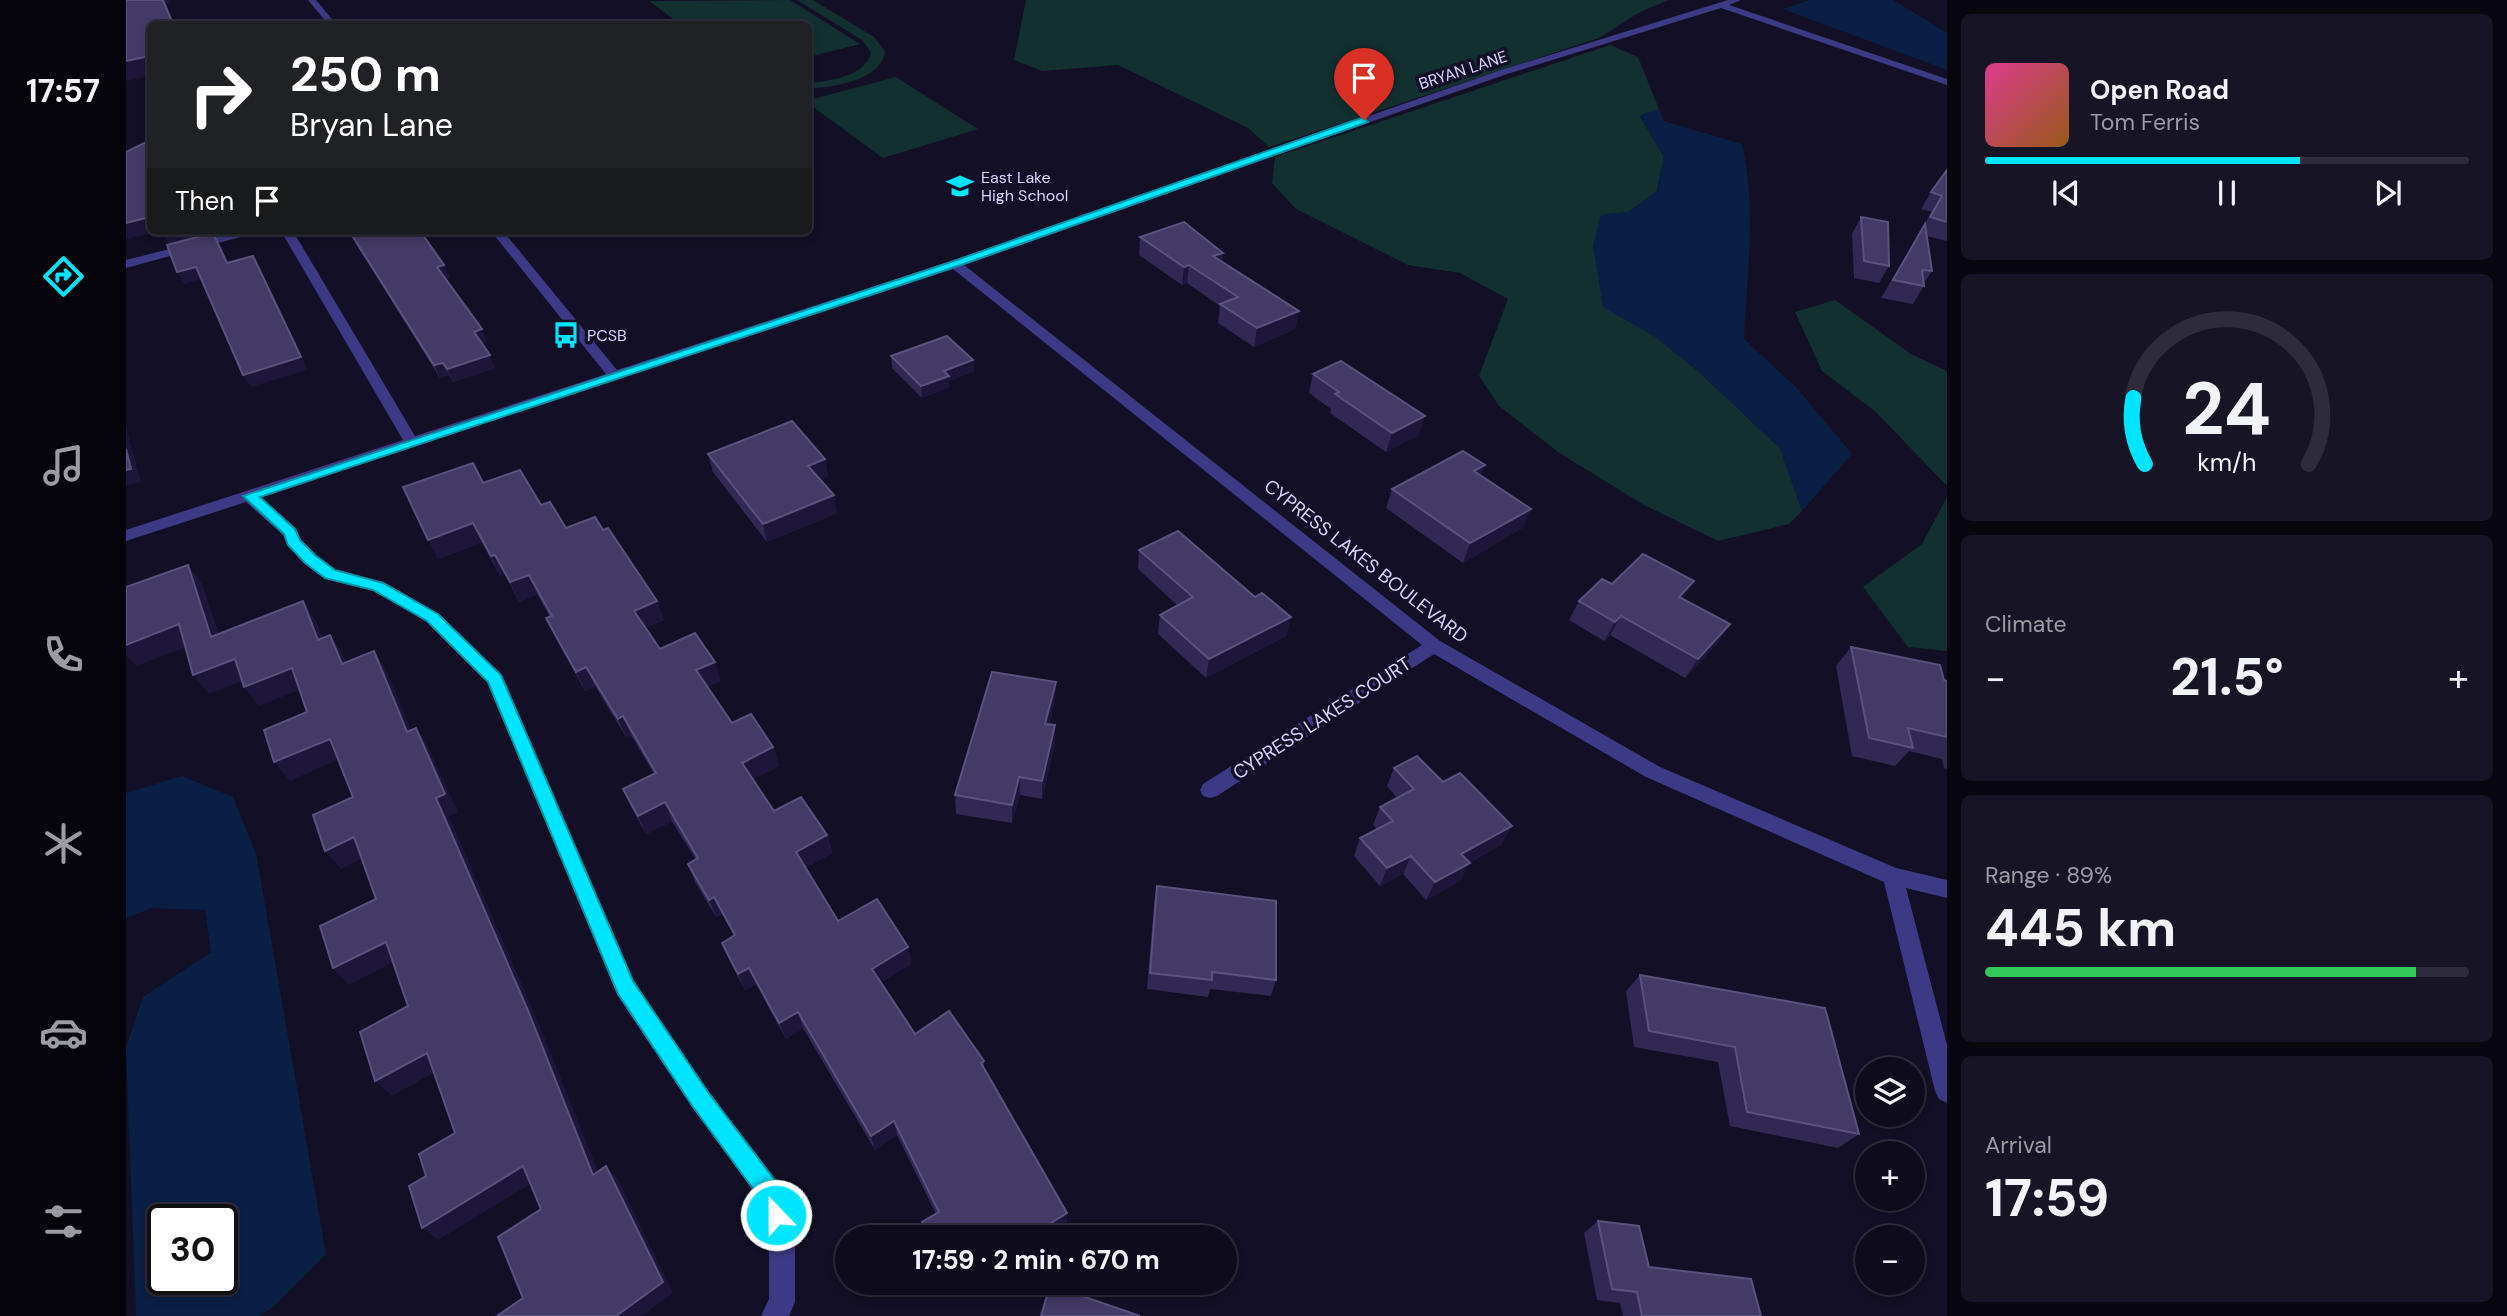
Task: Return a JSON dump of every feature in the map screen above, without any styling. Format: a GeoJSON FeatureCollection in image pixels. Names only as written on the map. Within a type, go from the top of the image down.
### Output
{"type":"FeatureCollection","features":[{"type":"Feature","properties":{"kind":"street"},"geometry":{"type":"LineString","coordinates":[[312,0],[329,21]]}},
{"type":"Feature","properties":{"kind":"street","name":"BRYAN LANE"},"geometry":{"type":"LineString","coordinates":[[126,536],[613,374],[955,264],[1377,115],[1737,0]]}},
{"type":"Feature","properties":{"kind":"street"},"geometry":{"type":"LineString","coordinates":[[1721,5],[1947,82]]}},
{"type":"Feature","properties":{"kind":"street"},"geometry":{"type":"LineString","coordinates":[[126,264],[240,235]]}},
{"type":"Feature","properties":{"kind":"street"},"geometry":{"type":"LineString","coordinates":[[289,235],[411,441]]}},
{"type":"Feature","properties":{"kind":"street"},"geometry":{"type":"LineString","coordinates":[[500,235],[613,374]]}},
{"type":"Feature","properties":{"kind":"street","name":"CYPRESS LAKES BOULEVARD"},"geometry":{"type":"LineString","coordinates":[[955,264],[1434,646],[1653,772],[1893,876],[1947,890]]}},
{"type":"Feature","properties":{"kind":"street"},"geometry":{"type":"LineString","coordinates":[[250,496],[290,532],[293,542],[310,559],[331,574],[378,586],[433,618],[495,679],[625,987],[700,1099],[769,1191],[782,1238],[782,1302],[774,1316]]}},
{"type":"Feature","properties":{"kind":"street","name":"CYPRESS LAKES COURT"},"geometry":{"type":"LineString","coordinates":[[1210,790],[1434,646]]}},
{"type":"Feature","properties":{"kind":"street"},"geometry":{"type":"LineString","coordinates":[[1893,876],[1947,1091]]}},
{"type":"Feature","properties":{"kind":"green space"},"geometry":{"type":"Polygon","coordinates":[[[790,0],[860,44],[812,56],[812,21],[676,21],[649,1],[790,0]]]}},
{"type":"Feature","properties":{"kind":"green space"},"geometry":{"type":"Polygon","coordinates":[[[797,0],[813,0],[874,37],[885,51],[882,61],[866,76],[842,84],[812,89],[812,83],[846,76],[862,67],[871,52],[862,40],[797,0]]]}},
{"type":"Feature","properties":{"kind":"green space"},"geometry":{"type":"Polygon","coordinates":[[[1026,0],[1669,0],[1640,12],[1599,38],[1269,147],[1248,128],[1118,65],[1042,71],[1014,60],[1026,0]]]}},
{"type":"Feature","properties":{"kind":"green space"},"geometry":{"type":"Polygon","coordinates":[[[1610,45],[1638,57],[1659,109],[1640,116],[1664,157],[1657,191],[1630,211],[1657,338],[1699,372],[1780,448],[1802,511],[1789,524],[1718,541],[1642,504],[1558,452],[1499,406],[1479,376],[1508,299],[1460,273],[1408,265],[1296,209],[1272,183],[1275,157],[1610,45]]]}},
{"type":"Feature","properties":{"kind":"green space"},"geometry":{"type":"Polygon","coordinates":[[[896,77],[978,129],[883,158],[812,106],[812,99],[896,77]]]}},
{"type":"Feature","properties":{"kind":"green space"},"geometry":{"type":"Polygon","coordinates":[[[1835,300],[1911,354],[1947,371],[1947,486],[1876,412],[1822,371],[1795,312],[1835,300]]]}},
{"type":"Feature","properties":{"kind":"green space"},"geometry":{"type":"Polygon","coordinates":[[[1947,497],[1947,651],[1908,647],[1863,587],[1922,544],[1947,497]]]}},
{"type":"Feature","properties":{"kind":"water"},"geometry":{"type":"Polygon","coordinates":[[[1809,0],[1893,0],[1947,33],[1947,70],[1783,9],[1809,0]]]}},
{"type":"Feature","properties":{"kind":"water"},"geometry":{"type":"Polygon","coordinates":[[[1659,109],[1664,121],[1742,144],[1747,168],[1750,217],[1744,339],[1796,387],[1852,454],[1802,511],[1780,448],[1699,372],[1657,338],[1603,307],[1593,245],[1601,215],[1630,211],[1657,191],[1664,157],[1640,115],[1659,109]]]}},
{"type":"Feature","properties":{"kind":"water"},"geometry":{"type":"Polygon","coordinates":[[[182,776],[233,797],[256,853],[326,1254],[272,1308],[259,1316],[136,1316],[126,1048],[143,997],[211,952],[205,910],[152,908],[126,918],[126,793],[182,776]]]}},
{"type":"Feature","properties":{"kind":"building"},"geometry":{"type":"Polygon","coordinates":[[[126,0],[163,0],[172,21],[147,21],[147,57],[126,61],[126,0]]]}},
{"type":"Feature","properties":{"kind":"building"},"geometry":{"type":"Polygon","coordinates":[[[147,142],[147,218],[126,223],[126,152],[147,142]]]}},
{"type":"Feature","properties":{"kind":"building"},"geometry":{"type":"Polygon","coordinates":[[[1947,170],[1947,222],[1930,217],[1942,196],[1931,192],[1947,170]]]}},
{"type":"Feature","properties":{"kind":"building"},"geometry":{"type":"Polygon","coordinates":[[[1861,217],[1888,222],[1889,266],[1864,261],[1861,217]]]}},
{"type":"Feature","properties":{"kind":"building"},"geometry":{"type":"Polygon","coordinates":[[[1184,222],[1223,253],[1213,256],[1299,311],[1257,328],[1220,304],[1238,297],[1189,265],[1184,267],[1140,237],[1184,222]]]}},
{"type":"Feature","properties":{"kind":"building"},"geometry":{"type":"Polygon","coordinates":[[[1925,224],[1932,271],[1922,270],[1924,286],[1893,280],[1925,224]]]}},
{"type":"Feature","properties":{"kind":"building"},"geometry":{"type":"Polygon","coordinates":[[[214,235],[227,263],[253,256],[301,357],[243,375],[196,267],[177,272],[167,245],[214,235]]]}},
{"type":"Feature","properties":{"kind":"building"},"geometry":{"type":"Polygon","coordinates":[[[423,235],[444,265],[437,267],[482,329],[474,332],[490,355],[447,369],[443,363],[434,365],[353,237],[423,235]]]}},
{"type":"Feature","properties":{"kind":"building"},"geometry":{"type":"Polygon","coordinates":[[[947,336],[973,360],[944,371],[949,376],[921,386],[891,356],[947,336]]]}},
{"type":"Feature","properties":{"kind":"building"},"geometry":{"type":"Polygon","coordinates":[[[1341,361],[1425,416],[1392,433],[1335,394],[1339,392],[1313,374],[1341,361]]]}},
{"type":"Feature","properties":{"kind":"building"},"geometry":{"type":"Polygon","coordinates":[[[792,421],[825,459],[808,466],[834,495],[763,524],[708,454],[792,421]]]}},
{"type":"Feature","properties":{"kind":"building"},"geometry":{"type":"Polygon","coordinates":[[[126,449],[131,469],[126,470],[126,449]]]}},
{"type":"Feature","properties":{"kind":"building"},"geometry":{"type":"Polygon","coordinates":[[[1463,451],[1485,465],[1474,471],[1531,509],[1470,543],[1392,489],[1463,451]]]}},
{"type":"Feature","properties":{"kind":"building"},"geometry":{"type":"Polygon","coordinates":[[[473,463],[483,483],[520,470],[541,505],[550,502],[566,528],[595,517],[603,530],[608,528],[657,601],[634,611],[660,649],[695,633],[715,662],[696,670],[732,723],[751,714],[773,747],[742,763],[774,811],[801,797],[827,835],[796,852],[838,921],[877,899],[908,947],[872,969],[915,1034],[949,1011],[984,1061],[981,1063],[1067,1213],[1048,1225],[924,1225],[922,1222],[939,1212],[894,1121],[871,1136],[798,1012],[779,1023],[749,968],[738,974],[722,943],[735,935],[714,897],[709,900],[688,864],[698,858],[665,802],[638,816],[623,789],[656,773],[623,716],[618,719],[586,667],[576,672],[546,618],[552,616],[529,575],[510,582],[495,555],[491,556],[473,523],[428,540],[403,487],[473,463]]]}},
{"type":"Feature","properties":{"kind":"building"},"geometry":{"type":"Polygon","coordinates":[[[1178,531],[1255,597],[1262,593],[1291,617],[1209,659],[1160,615],[1193,597],[1139,550],[1178,531]]]}},
{"type":"Feature","properties":{"kind":"building"},"geometry":{"type":"Polygon","coordinates":[[[1643,554],[1694,581],[1679,597],[1730,624],[1698,659],[1621,616],[1615,622],[1579,601],[1602,579],[1612,584],[1643,554]]]}},
{"type":"Feature","properties":{"kind":"building"},"geometry":{"type":"Polygon","coordinates":[[[188,565],[211,637],[303,601],[318,640],[330,635],[342,664],[374,651],[407,732],[416,728],[445,794],[436,798],[529,1013],[593,1175],[606,1166],[663,1282],[616,1316],[497,1316],[523,1298],[498,1237],[541,1209],[523,1166],[422,1228],[409,1186],[426,1176],[419,1154],[455,1133],[427,1053],[375,1081],[360,1032],[408,1006],[386,942],[333,968],[320,926],[376,899],[354,837],[325,851],[313,815],[353,797],[330,739],[274,762],[264,730],[307,712],[292,668],[244,687],[235,659],[193,675],[179,624],[126,645],[126,587],[188,565]]]}},
{"type":"Feature","properties":{"kind":"building"},"geometry":{"type":"Polygon","coordinates":[[[1851,647],[1940,665],[1944,680],[1947,681],[1947,737],[1908,728],[1913,748],[1869,738],[1851,647]]]}},
{"type":"Feature","properties":{"kind":"building"},"geometry":{"type":"Polygon","coordinates":[[[992,672],[1056,682],[1045,724],[1055,725],[1042,781],[1019,777],[1012,805],[955,795],[992,672]]]}},
{"type":"Feature","properties":{"kind":"building"},"geometry":{"type":"Polygon","coordinates":[[[1417,756],[1443,782],[1460,773],[1512,826],[1461,854],[1470,863],[1435,882],[1411,856],[1387,868],[1360,838],[1393,821],[1380,807],[1414,789],[1394,768],[1417,756]]]}},
{"type":"Feature","properties":{"kind":"building"},"geometry":{"type":"Polygon","coordinates":[[[1157,886],[1276,901],[1276,980],[1212,972],[1212,980],[1150,973],[1157,886]]]}},
{"type":"Feature","properties":{"kind":"building"},"geometry":{"type":"Polygon","coordinates":[[[1640,975],[1825,1008],[1859,1134],[1747,1112],[1735,1047],[1649,1031],[1640,975]]]}},
{"type":"Feature","properties":{"kind":"building"},"geometry":{"type":"Polygon","coordinates":[[[1598,1221],[1639,1226],[1649,1267],[1751,1279],[1761,1316],[1642,1316],[1637,1292],[1612,1289],[1598,1221]]]}},
{"type":"Feature","properties":{"kind":"building"},"geometry":{"type":"Polygon","coordinates":[[[1047,1295],[1079,1295],[1140,1316],[1041,1316],[1047,1295]]]}},
{"type":"Feature","properties":{"kind":"place","name":"East Lake High School"},"geometry":{"type":"Point","coordinates":[960,186]}},
{"type":"Feature","properties":{"kind":"place","name":"PCSB"},"geometry":{"type":"Point","coordinates":[566,335]}},
{"type":"Feature","properties":{"kind":"route"},"geometry":{"type":"LineString","coordinates":[[776,1215],[769,1191],[700,1099],[625,987],[495,679],[433,618],[378,586],[331,574],[310,559],[293,542],[290,532],[250,496],[613,374],[955,264],[1364,120]]}}]}
